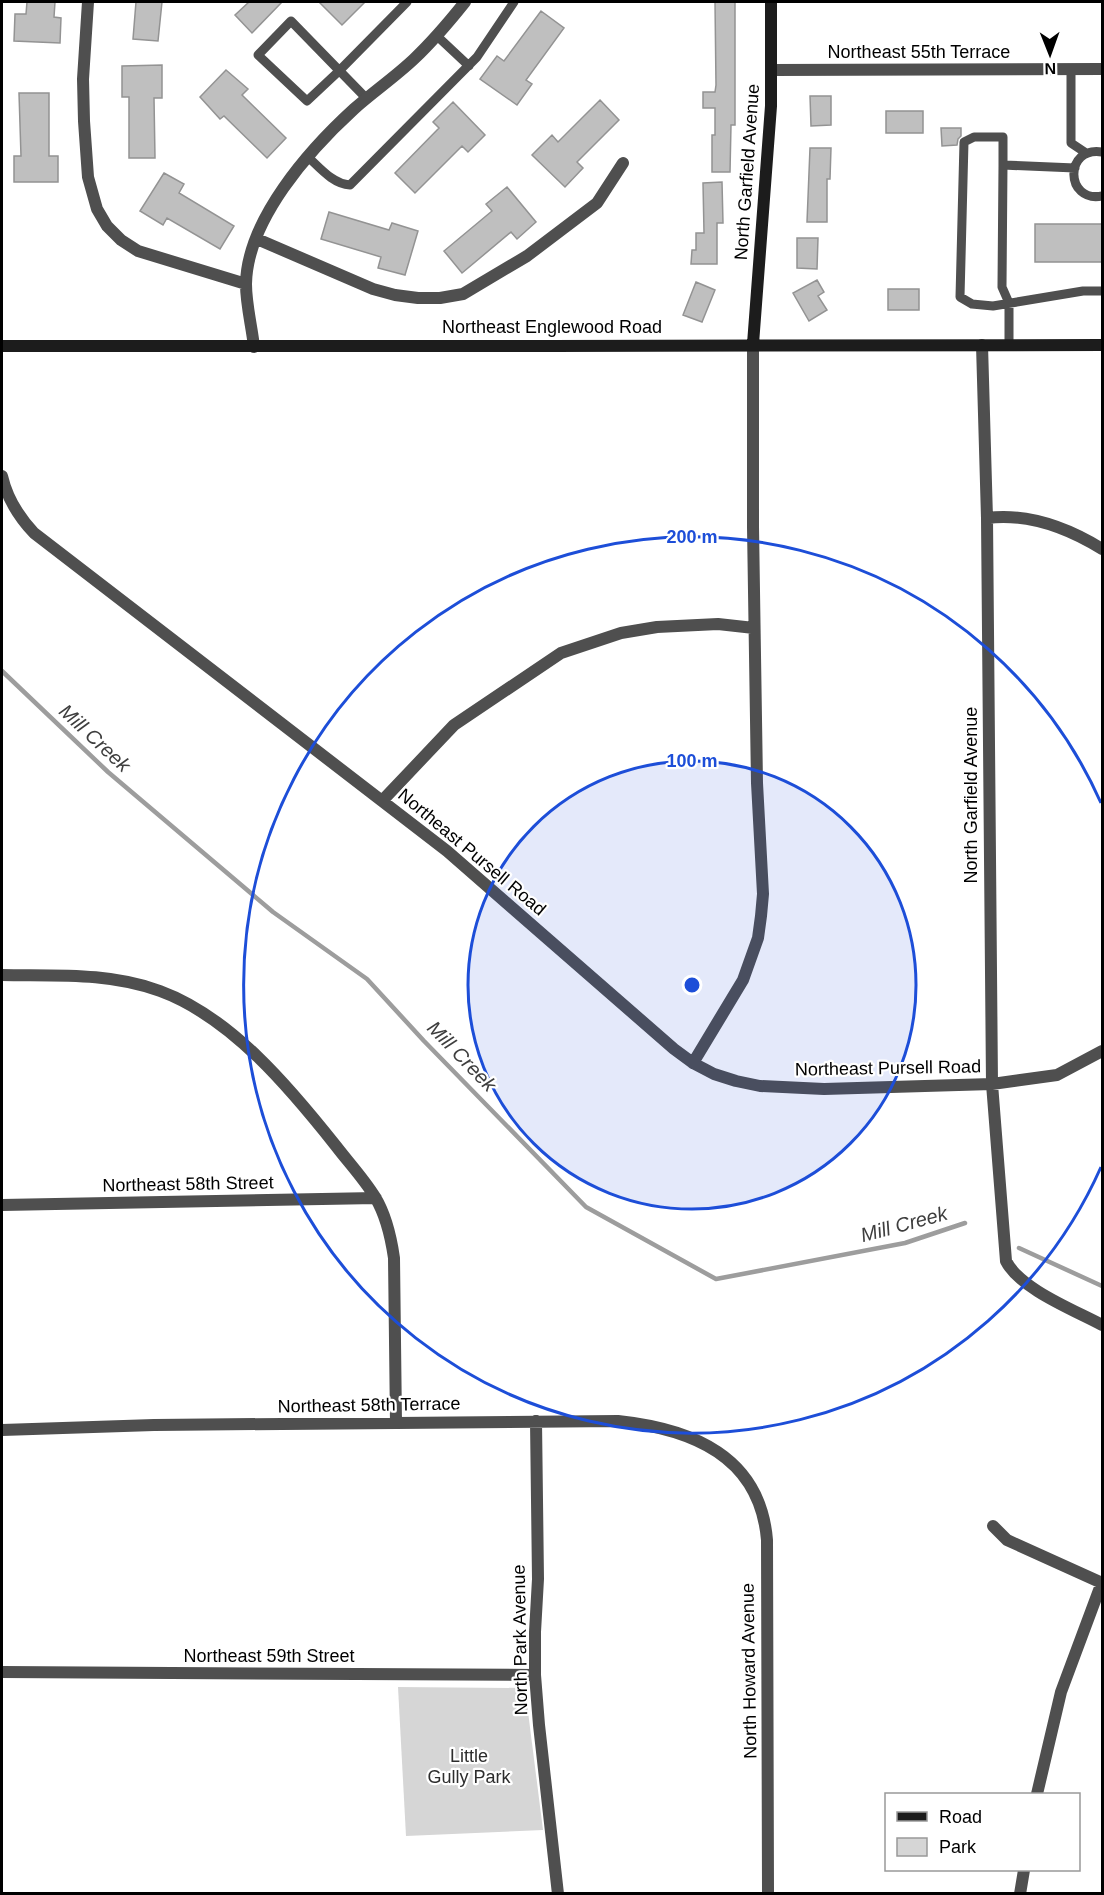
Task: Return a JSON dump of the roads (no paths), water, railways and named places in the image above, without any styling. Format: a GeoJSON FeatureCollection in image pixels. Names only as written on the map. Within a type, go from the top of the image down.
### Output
{"type":"FeatureCollection","features":[{"type":"Feature","properties":{"kind":"main road","name":"North Garfield Avenue"},"geometry":{"type":"LineString","coordinates":[[753,344],[771,106],[771,2]]}},
{"type":"Feature","properties":{"kind":"main road","name":"Northeast Englewood Road"},"geometry":{"type":"LineString","coordinates":[[2,346],[1102,345]]}},
{"type":"Feature","properties":{"kind":"street"},"geometry":{"type":"LineString","coordinates":[[88,2],[83,79],[84,121],[88,177],[96,209],[107,226],[121,240],[138,251],[246,284]]}},
{"type":"Feature","properties":{"kind":"street"},"geometry":{"type":"LineString","coordinates":[[254,347],[246,284],[251,253],[268,212],[309,157],[331,132],[412,61],[437,36],[465,2]]}},
{"type":"Feature","properties":{"kind":"street","name":"Northeast 55th Terrace"},"geometry":{"type":"LineString","coordinates":[[772,70],[1102,69]]}},
{"type":"Feature","properties":{"kind":"street"},"geometry":{"type":"LineString","coordinates":[[257,239],[373,289],[395,296],[440,298],[463,294],[527,256],[597,203],[623,162]]}},
{"type":"Feature","properties":{"kind":"street"},"geometry":{"type":"LineString","coordinates":[[693,1063],[743,980],[758,938],[763,894],[757,783],[754,628],[753,344]]}},
{"type":"Feature","properties":{"kind":"street","name":"North Garfield Avenue"},"geometry":{"type":"LineString","coordinates":[[982,345],[987,518],[992,1084],[1006,1261],[1010,1270],[1024,1283],[1102,1325]]}},
{"type":"Feature","properties":{"kind":"street","name":"Northeast Pursell Road"},"geometry":{"type":"LineString","coordinates":[[2,476],[12,504],[34,533],[447,851],[693,1063],[725,1077],[760,1086],[824,1089],[992,1084],[1057,1075],[1102,1051]]}},
{"type":"Feature","properties":{"kind":"street"},"geometry":{"type":"LineString","coordinates":[[987,518],[1003,516],[1047,524],[1069,531],[1102,549]]}},
{"type":"Feature","properties":{"kind":"street"},"geometry":{"type":"LineString","coordinates":[[382,801],[454,725],[561,653],[621,633],[657,627],[718,624],[754,628]]}},
{"type":"Feature","properties":{"kind":"street"},"geometry":{"type":"LineString","coordinates":[[2,975],[115,979],[160,991],[202,1011],[222,1025],[295,1095],[376,1198],[391,1236],[394,1258],[396,1423]]}},
{"type":"Feature","properties":{"kind":"street","name":"Northeast 58th Street"},"geometry":{"type":"LineString","coordinates":[[2,1205],[376,1198]]}},
{"type":"Feature","properties":{"kind":"street","name":"North Park Avenue"},"geometry":{"type":"LineString","coordinates":[[536,1421],[538,1579],[535,1632],[536,1675],[539,1725],[558,1893]]}},
{"type":"Feature","properties":{"kind":"street","name":"Northeast 58th Terrace"},"geometry":{"type":"LineString","coordinates":[[2,1430],[154,1425],[618,1421],[673,1431],[712,1448],[728,1460]]}},
{"type":"Feature","properties":{"kind":"street","name":"North Howard Avenue"},"geometry":{"type":"LineString","coordinates":[[728,1460],[743,1474],[755,1491],[765,1520],[767,1540],[768,1893]]}},
{"type":"Feature","properties":{"kind":"street"},"geometry":{"type":"LineString","coordinates":[[993,1526],[1007,1540],[1102,1583],[1061,1692],[1037,1793]]}},
{"type":"Feature","properties":{"kind":"street","name":"Northeast 59th Street"},"geometry":{"type":"LineString","coordinates":[[2,1672],[536,1675]]}},
{"type":"Feature","properties":{"kind":"street"},"geometry":{"type":"LineString","coordinates":[[1020,1893],[1024,1871]]}},
{"type":"Feature","properties":{"kind":"lane"},"geometry":{"type":"LineString","coordinates":[[367,99],[339,71],[291,21],[258,55],[307,101],[339,71],[406,2]]}},
{"type":"Feature","properties":{"kind":"lane"},"geometry":{"type":"LineString","coordinates":[[309,157],[328,176],[350,185],[469,66],[507,16],[514,2]]}},
{"type":"Feature","properties":{"kind":"lane"},"geometry":{"type":"LineString","coordinates":[[437,36],[469,66]]}},
{"type":"Feature","properties":{"kind":"lane"},"geometry":{"type":"LineString","coordinates":[[1071,69],[1071,143],[1086,153]]}},
{"type":"Feature","properties":{"kind":"lane"},"geometry":{"type":"LineString","coordinates":[[1009,345],[1009,303],[1002,287],[1003,137],[974,137],[964,142],[960,297],[972,304],[993,306],[1009,303],[1083,291],[1102,291]]}},
{"type":"Feature","properties":{"kind":"lane"},"geometry":{"type":"LineString","coordinates":[[1102,152],[1093,151],[1080,158],[1075,168],[1074,180],[1083,192],[1090,196],[1102,196]]}},
{"type":"Feature","properties":{"kind":"lane"},"geometry":{"type":"LineString","coordinates":[[1003,165],[1075,168]]}},
{"type":"Feature","properties":{"kind":"waterway","name":"Mill Creek"},"geometry":{"type":"LineString","coordinates":[[2,671],[108,772],[273,912],[367,979],[424,1041],[586,1207],[716,1279],[905,1243],[965,1223]]}},
{"type":"Feature","properties":{"kind":"waterway","name":"Mill Creek"},"geometry":{"type":"LineString","coordinates":[[1019,1248],[1102,1286]]}},
{"type":"Feature","properties":{"kind":"park label","name":"Little Gully Park"},"geometry":{"type":"Point","coordinates":[469,1766]}}]}
